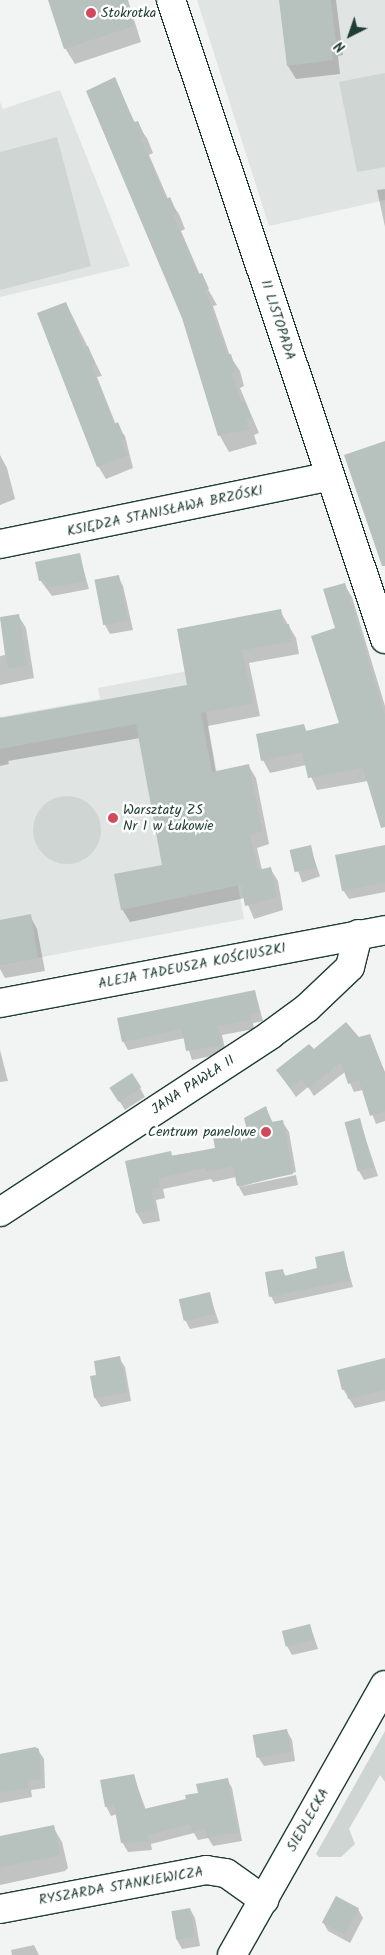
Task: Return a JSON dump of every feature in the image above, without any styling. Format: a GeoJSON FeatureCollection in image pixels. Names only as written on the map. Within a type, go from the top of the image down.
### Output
{"type":"FeatureCollection","features":[{"type":"Feature","properties":{"kind":"street","name":"11 LISTOPADA"},"geometry":{"type":"LineString","coordinates":[[171,0],[385,639]]}},
{"type":"Feature","properties":{"kind":"street","name":"KSIĘDZA STANISŁAWA BRZÓSKI"},"geometry":{"type":"LineString","coordinates":[[0,544],[330,476]]}},
{"type":"Feature","properties":{"kind":"street","name":"ALEJA TADEUSZA KOŚCIUSZKI"},"geometry":{"type":"LineString","coordinates":[[0,1003],[385,930]]}},
{"type":"Feature","properties":{"kind":"street","name":"JANA PAWŁA II"},"geometry":{"type":"LineString","coordinates":[[0,1212],[270,1036],[307,1008],[350,967],[358,934]]}},
{"type":"Feature","properties":{"kind":"street","name":"SIEDLECKA"},"geometry":{"type":"LineString","coordinates":[[232,1955],[385,1685]]}},
{"type":"Feature","properties":{"kind":"street","name":"RYSZARDA STANKIEWICZA"},"geometry":{"type":"LineString","coordinates":[[0,1909],[206,1870],[226,1873],[264,1900]]}},
{"type":"Feature","properties":{"kind":"shaded area"},"geometry":{"type":"Polygon","coordinates":[[[197,0],[385,0],[385,200],[269,226],[197,0]]]}},
{"type":"Feature","properties":{"kind":"shaded area"},"geometry":{"type":"Polygon","coordinates":[[[385,73],[385,167],[357,172],[339,82],[385,73]]]}},
{"type":"Feature","properties":{"kind":"shaded area"},"geometry":{"type":"Polygon","coordinates":[[[60,90],[130,266],[0,297],[0,102],[3,109],[60,90]]]}},
{"type":"Feature","properties":{"kind":"shaded area"},"geometry":{"type":"Polygon","coordinates":[[[57,137],[91,266],[0,290],[0,152],[57,137]]]}},
{"type":"Feature","properties":{"kind":"shaded area","name":"Warsztaty ZS Nr 1 w Łukowie"},"geometry":{"type":"Polygon","coordinates":[[[198,669],[244,919],[0,965],[0,717],[100,699],[98,688],[198,669]]]}},
{"type":"Feature","properties":{"kind":"shaded area"},"geometry":{"type":"Polygon","coordinates":[[[67,796],[80,799],[91,806],[98,817],[101,830],[98,843],[91,854],[80,861],[67,864],[54,861],[43,854],[36,843],[33,830],[36,817],[43,806],[54,799],[67,796]]]}},
{"type":"Feature","properties":{"kind":"shaded area"},"geometry":{"type":"Polygon","coordinates":[[[385,1731],[385,1782],[380,1775],[349,1829],[355,1844],[341,1857],[319,1857],[316,1854],[385,1731]]]}},
{"type":"Feature","properties":{"kind":"building","name":"Stokrotka"},"geometry":{"type":"Polygon","coordinates":[[[48,0],[125,0],[133,26],[64,49],[48,0]]]}},
{"type":"Feature","properties":{"kind":"building"},"geometry":{"type":"Polygon","coordinates":[[[279,0],[331,0],[336,42],[331,43],[333,60],[287,66],[279,0]]]}},
{"type":"Feature","properties":{"kind":"building"},"geometry":{"type":"Polygon","coordinates":[[[115,77],[134,122],[138,121],[145,137],[141,139],[166,199],[170,197],[177,213],[173,215],[198,274],[202,273],[209,289],[205,290],[227,355],[231,354],[236,371],[232,372],[241,402],[245,401],[251,418],[246,419],[249,429],[218,436],[182,318],[86,91],[115,77]]]}},
{"type":"Feature","properties":{"kind":"building"},"geometry":{"type":"Polygon","coordinates":[[[66,302],[84,348],[88,346],[95,363],[91,364],[114,424],[118,422],[125,439],[121,440],[127,455],[97,467],[37,313],[66,302]]]}},
{"type":"Feature","properties":{"kind":"building"},"geometry":{"type":"Polygon","coordinates":[[[385,441],[385,566],[382,566],[344,455],[385,441]]]}},
{"type":"Feature","properties":{"kind":"building"},"geometry":{"type":"Polygon","coordinates":[[[80,553],[86,581],[46,588],[45,580],[39,581],[35,562],[80,553]]]}},
{"type":"Feature","properties":{"kind":"building"},"geometry":{"type":"Polygon","coordinates":[[[119,575],[128,620],[103,625],[94,580],[119,575]]]}},
{"type":"Feature","properties":{"kind":"building"},"geometry":{"type":"Polygon","coordinates":[[[345,583],[385,716],[385,827],[381,828],[363,768],[308,778],[302,752],[261,761],[256,734],[304,724],[306,731],[339,723],[311,636],[335,628],[323,589],[345,583]]]}},
{"type":"Feature","properties":{"kind":"building"},"geometry":{"type":"Polygon","coordinates":[[[281,609],[284,624],[289,624],[292,641],[242,650],[253,703],[201,713],[212,772],[249,764],[262,831],[250,835],[258,870],[271,867],[277,897],[245,906],[241,885],[121,910],[114,874],[162,865],[136,724],[0,749],[0,718],[187,685],[177,629],[281,609]]]}},
{"type":"Feature","properties":{"kind":"building"},"geometry":{"type":"Polygon","coordinates":[[[19,614],[27,665],[8,668],[0,617],[19,614]]]}},
{"type":"Feature","properties":{"kind":"building"},"geometry":{"type":"Polygon","coordinates":[[[311,845],[316,867],[295,872],[290,850],[311,845]]]}},
{"type":"Feature","properties":{"kind":"building"},"geometry":{"type":"Polygon","coordinates":[[[385,845],[385,882],[342,891],[335,855],[385,845]]]}},
{"type":"Feature","properties":{"kind":"building"},"geometry":{"type":"Polygon","coordinates":[[[31,914],[38,958],[0,965],[0,920],[31,914]]]}},
{"type":"Feature","properties":{"kind":"building"},"geometry":{"type":"Polygon","coordinates":[[[255,990],[259,1013],[249,1014],[250,1020],[218,1026],[222,1045],[186,1051],[182,1029],[122,1042],[117,1018],[255,990]]]}},
{"type":"Feature","properties":{"kind":"building"},"geometry":{"type":"Polygon","coordinates":[[[346,1022],[359,1037],[370,1034],[385,1073],[385,1111],[370,1116],[359,1080],[348,1084],[341,1062],[308,1088],[302,1079],[290,1088],[276,1070],[309,1044],[314,1049],[346,1022]]]}},
{"type":"Feature","properties":{"kind":"building"},"geometry":{"type":"Polygon","coordinates":[[[132,1073],[141,1087],[119,1102],[109,1088],[132,1073]]]}},
{"type":"Feature","properties":{"kind":"building"},"geometry":{"type":"Polygon","coordinates":[[[266,1106],[271,1122],[283,1120],[293,1174],[237,1186],[233,1166],[206,1172],[205,1168],[158,1178],[160,1187],[151,1189],[155,1210],[136,1213],[125,1161],[171,1151],[172,1156],[215,1148],[213,1137],[247,1130],[244,1118],[266,1106]]]}},
{"type":"Feature","properties":{"kind":"building"},"geometry":{"type":"Polygon","coordinates":[[[360,1118],[373,1167],[358,1171],[345,1122],[360,1118]]]}},
{"type":"Feature","properties":{"kind":"building"},"geometry":{"type":"Polygon","coordinates":[[[344,1251],[350,1280],[269,1297],[265,1272],[283,1269],[284,1276],[317,1268],[315,1257],[344,1251]]]}},
{"type":"Feature","properties":{"kind":"building"},"geometry":{"type":"Polygon","coordinates":[[[210,1292],[215,1313],[184,1321],[179,1299],[210,1292]]]}},
{"type":"Feature","properties":{"kind":"building"},"geometry":{"type":"Polygon","coordinates":[[[120,1356],[127,1392],[94,1398],[90,1376],[96,1375],[94,1361],[120,1356]]]}},
{"type":"Feature","properties":{"kind":"building"},"geometry":{"type":"Polygon","coordinates":[[[385,1358],[385,1390],[348,1399],[346,1389],[342,1390],[337,1370],[385,1358]]]}},
{"type":"Feature","properties":{"kind":"building"},"geometry":{"type":"Polygon","coordinates":[[[310,1624],[314,1640],[286,1647],[282,1631],[310,1624]]]}},
{"type":"Feature","properties":{"kind":"building"},"geometry":{"type":"Polygon","coordinates":[[[287,1729],[291,1752],[257,1758],[253,1735],[287,1729]]]}},
{"type":"Feature","properties":{"kind":"building"},"geometry":{"type":"Polygon","coordinates":[[[35,1747],[39,1749],[41,1779],[27,1781],[28,1788],[0,1792],[0,1754],[35,1747]]]}},
{"type":"Feature","properties":{"kind":"building"},"geometry":{"type":"Polygon","coordinates":[[[134,1774],[144,1809],[186,1799],[185,1795],[198,1793],[196,1784],[228,1778],[238,1832],[207,1837],[205,1828],[192,1831],[190,1824],[147,1835],[148,1841],[121,1843],[114,1805],[105,1807],[100,1780],[134,1774]]]}},
{"type":"Feature","properties":{"kind":"building"},"geometry":{"type":"Polygon","coordinates":[[[54,1825],[60,1852],[57,1856],[0,1867],[0,1836],[54,1825]]]}},
{"type":"Feature","properties":{"kind":"building"},"geometry":{"type":"Polygon","coordinates":[[[336,1896],[359,1908],[345,1935],[322,1922],[336,1896]]]}},
{"type":"Feature","properties":{"kind":"building"},"geometry":{"type":"Polygon","coordinates":[[[190,1908],[195,1937],[176,1940],[171,1911],[190,1908]]]}},
{"type":"Feature","properties":{"kind":"place","name":"Stokrotka"},"geometry":{"type":"Point","coordinates":[91,13]}},
{"type":"Feature","properties":{"kind":"place","name":"Warsztaty ZS Nr 1 w Łukowie"},"geometry":{"type":"Point","coordinates":[113,818]}},
{"type":"Feature","properties":{"kind":"place","name":"Centrum panelowe"},"geometry":{"type":"Point","coordinates":[266,1132]}}]}
